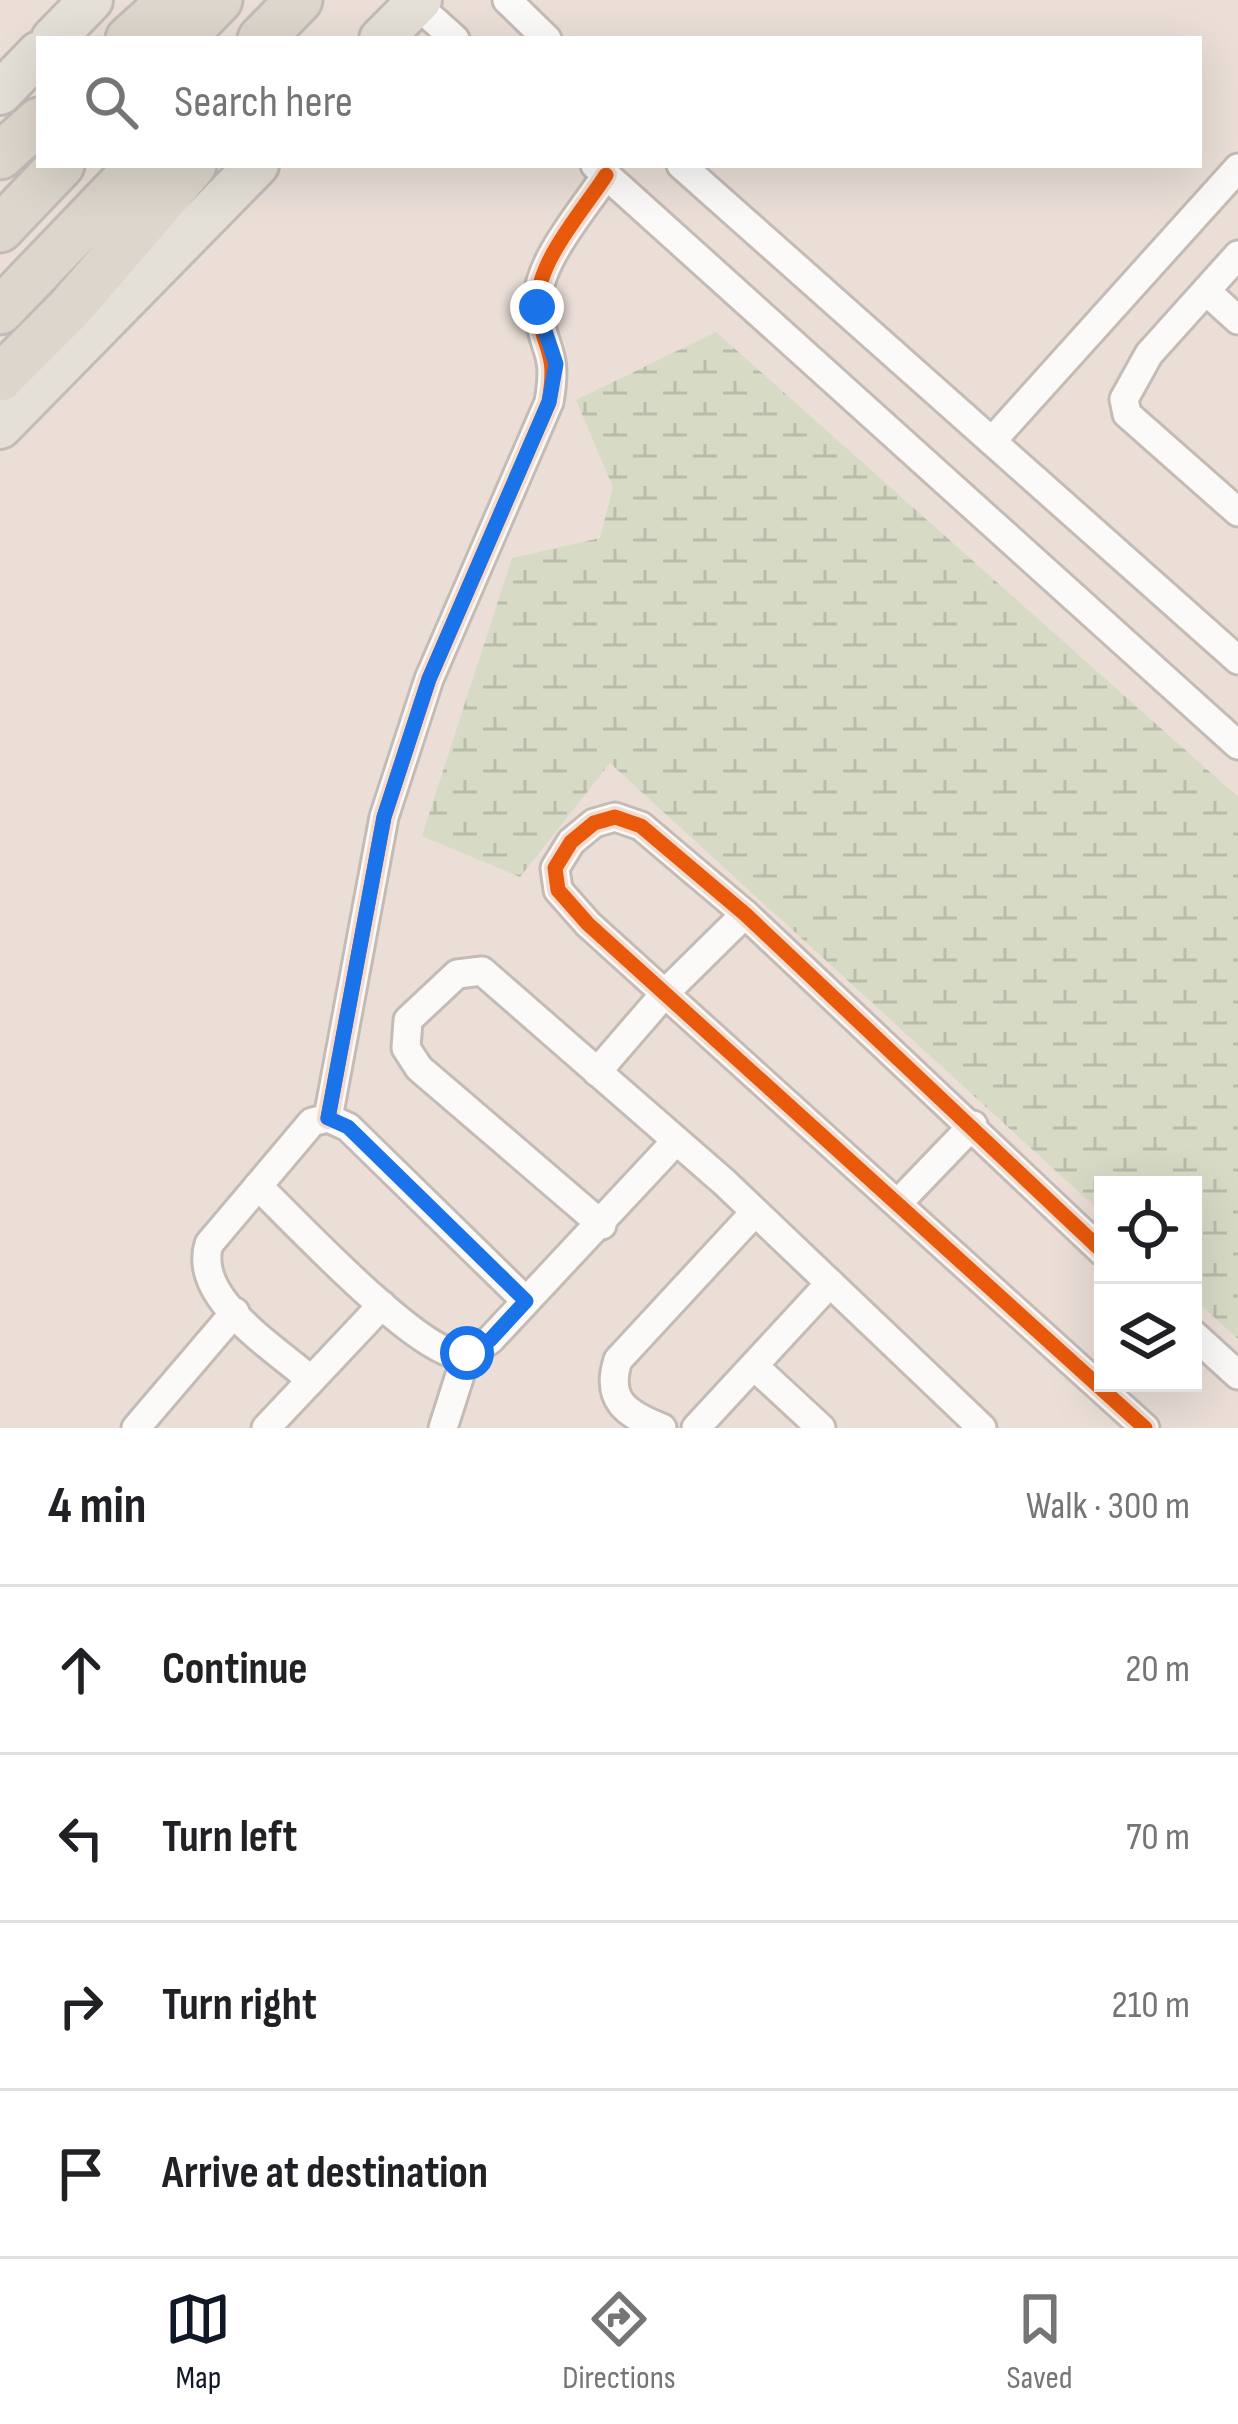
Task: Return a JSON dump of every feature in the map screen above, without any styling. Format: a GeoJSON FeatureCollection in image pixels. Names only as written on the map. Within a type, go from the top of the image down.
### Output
{"type":"FeatureCollection","features":[{"type":"Feature","properties":{"kind":"highway"},"geometry":{"type":"LineString","coordinates":[[265,36],[299,0]]}},
{"type":"Feature","properties":{"kind":"highway"},"geometry":{"type":"LineString","coordinates":[[134,36],[195,1]]}},
{"type":"Feature","properties":{"kind":"highway"},"geometry":{"type":"LineString","coordinates":[[183,36],[195,1]]}},
{"type":"Feature","properties":{"kind":"highway"},"geometry":{"type":"LineString","coordinates":[[0,156],[36,124]]}},
{"type":"Feature","properties":{"kind":"highway"},"geometry":{"type":"LineString","coordinates":[[0,229],[58,168]]}},
{"type":"Feature","properties":{"kind":"highway"},"geometry":{"type":"LineString","coordinates":[[0,311],[137,168]]}},
{"type":"Feature","properties":{"kind":"highway"},"geometry":{"type":"LineString","coordinates":[[0,378],[69,309],[191,168]]}},
{"type":"Feature","properties":{"kind":"main road"},"geometry":{"type":"LineString","coordinates":[[56,36],[91,0]]}},
{"type":"Feature","properties":{"kind":"main road"},"geometry":{"type":"LineString","coordinates":[[384,36],[418,2]]}},
{"type":"Feature","properties":{"kind":"main road"},"geometry":{"type":"LineString","coordinates":[[0,93],[36,56]]}},
{"type":"Feature","properties":{"kind":"main road"},"geometry":{"type":"LineString","coordinates":[[0,427],[254,168]]}},
{"type":"Feature","properties":{"kind":"street"},"geometry":{"type":"LineString","coordinates":[[507,0],[544,36]]}},
{"type":"Feature","properties":{"kind":"street"},"geometry":{"type":"LineString","coordinates":[[418,2],[451,36]]}},
{"type":"Feature","properties":{"kind":"street"},"geometry":{"type":"LineString","coordinates":[[684,168],[1238,660]]}},
{"type":"Feature","properties":{"kind":"street"},"geometry":{"type":"LineString","coordinates":[[992,441],[1238,168]]}},
{"type":"Feature","properties":{"kind":"street"},"geometry":{"type":"LineString","coordinates":[[328,1118],[384,817],[429,679],[549,402],[556,364],[537,307],[544,273],[600,170],[1238,745]]}},
{"type":"Feature","properties":{"kind":"street"},"geometry":{"type":"LineString","coordinates":[[1238,255],[1149,353],[1124,399],[1127,414],[1238,512]]}},
{"type":"Feature","properties":{"kind":"street"},"geometry":{"type":"LineString","coordinates":[[1205,291],[1238,320]]}},
{"type":"Feature","properties":{"kind":"street"},"geometry":{"type":"LineString","coordinates":[[1094,1243],[745,914],[641,826],[615,817],[594,823],[571,842],[555,868],[558,890],[588,924],[1145,1428]]}},
{"type":"Feature","properties":{"kind":"street"},"geometry":{"type":"LineString","coordinates":[[597,1072],[666,992],[745,914]]}},
{"type":"Feature","properties":{"kind":"street"},"geometry":{"type":"LineString","coordinates":[[602,1225],[418,1068],[404,1034],[408,1020],[457,974],[470,968],[482,971],[676,1141],[830,1283],[964,1422]]}},
{"type":"Feature","properties":{"kind":"street"},"geometry":{"type":"LineString","coordinates":[[311,1380],[235,1312],[208,1280],[203,1263],[208,1244],[312,1122],[328,1118],[348,1127],[526,1301]]}},
{"type":"Feature","properties":{"kind":"street"},"geometry":{"type":"LineString","coordinates":[[898,1203],[973,1125]]}},
{"type":"Feature","properties":{"kind":"street"},"geometry":{"type":"LineString","coordinates":[[258,1186],[382,1305],[431,1343],[453,1354],[467,1353],[490,1340],[676,1141]]}},
{"type":"Feature","properties":{"kind":"street"},"geometry":{"type":"LineString","coordinates":[[662,1428],[616,1401],[612,1391],[618,1360],[755,1213]]}},
{"type":"Feature","properties":{"kind":"street"},"geometry":{"type":"LineString","coordinates":[[696,1428],[830,1283]]}},
{"type":"Feature","properties":{"kind":"street"},"geometry":{"type":"LineString","coordinates":[[266,1428],[382,1305]]}},
{"type":"Feature","properties":{"kind":"street"},"geometry":{"type":"LineString","coordinates":[[136,1428],[235,1312]]}},
{"type":"Feature","properties":{"kind":"street"},"geometry":{"type":"LineString","coordinates":[[1202,1342],[1238,1376]]}},
{"type":"Feature","properties":{"kind":"street"},"geometry":{"type":"LineString","coordinates":[[442,1428],[467,1353]]}},
{"type":"Feature","properties":{"kind":"street"},"geometry":{"type":"LineString","coordinates":[[754,1366],[821,1428]]}},
{"type":"Feature","properties":{"kind":"green space"},"geometry":{"type":"Polygon","coordinates":[[[716,332],[1238,797],[1238,1339],[1202,1306],[1202,1176],[1094,1176],[1094,1206],[610,763],[520,877],[422,836],[512,558],[600,538],[613,487],[576,400],[716,332]]]}},
{"type":"Feature","properties":{"kind":"cycle path"},"geometry":{"type":"LineString","coordinates":[[328,1118],[384,817],[429,679],[549,402],[551,362],[538,310],[543,275],[606,175]]}},
{"type":"Feature","properties":{"kind":"cycle path"},"geometry":{"type":"LineString","coordinates":[[1094,1244],[745,914],[641,826],[615,817],[594,823],[571,842],[555,868],[558,890],[588,924],[1145,1428]]}},
{"type":"Feature","properties":{"kind":"route"},"geometry":{"type":"LineString","coordinates":[[467,1353],[490,1340],[526,1301],[348,1127],[328,1118],[384,817],[429,679],[549,402],[556,364],[537,307]]}}]}
